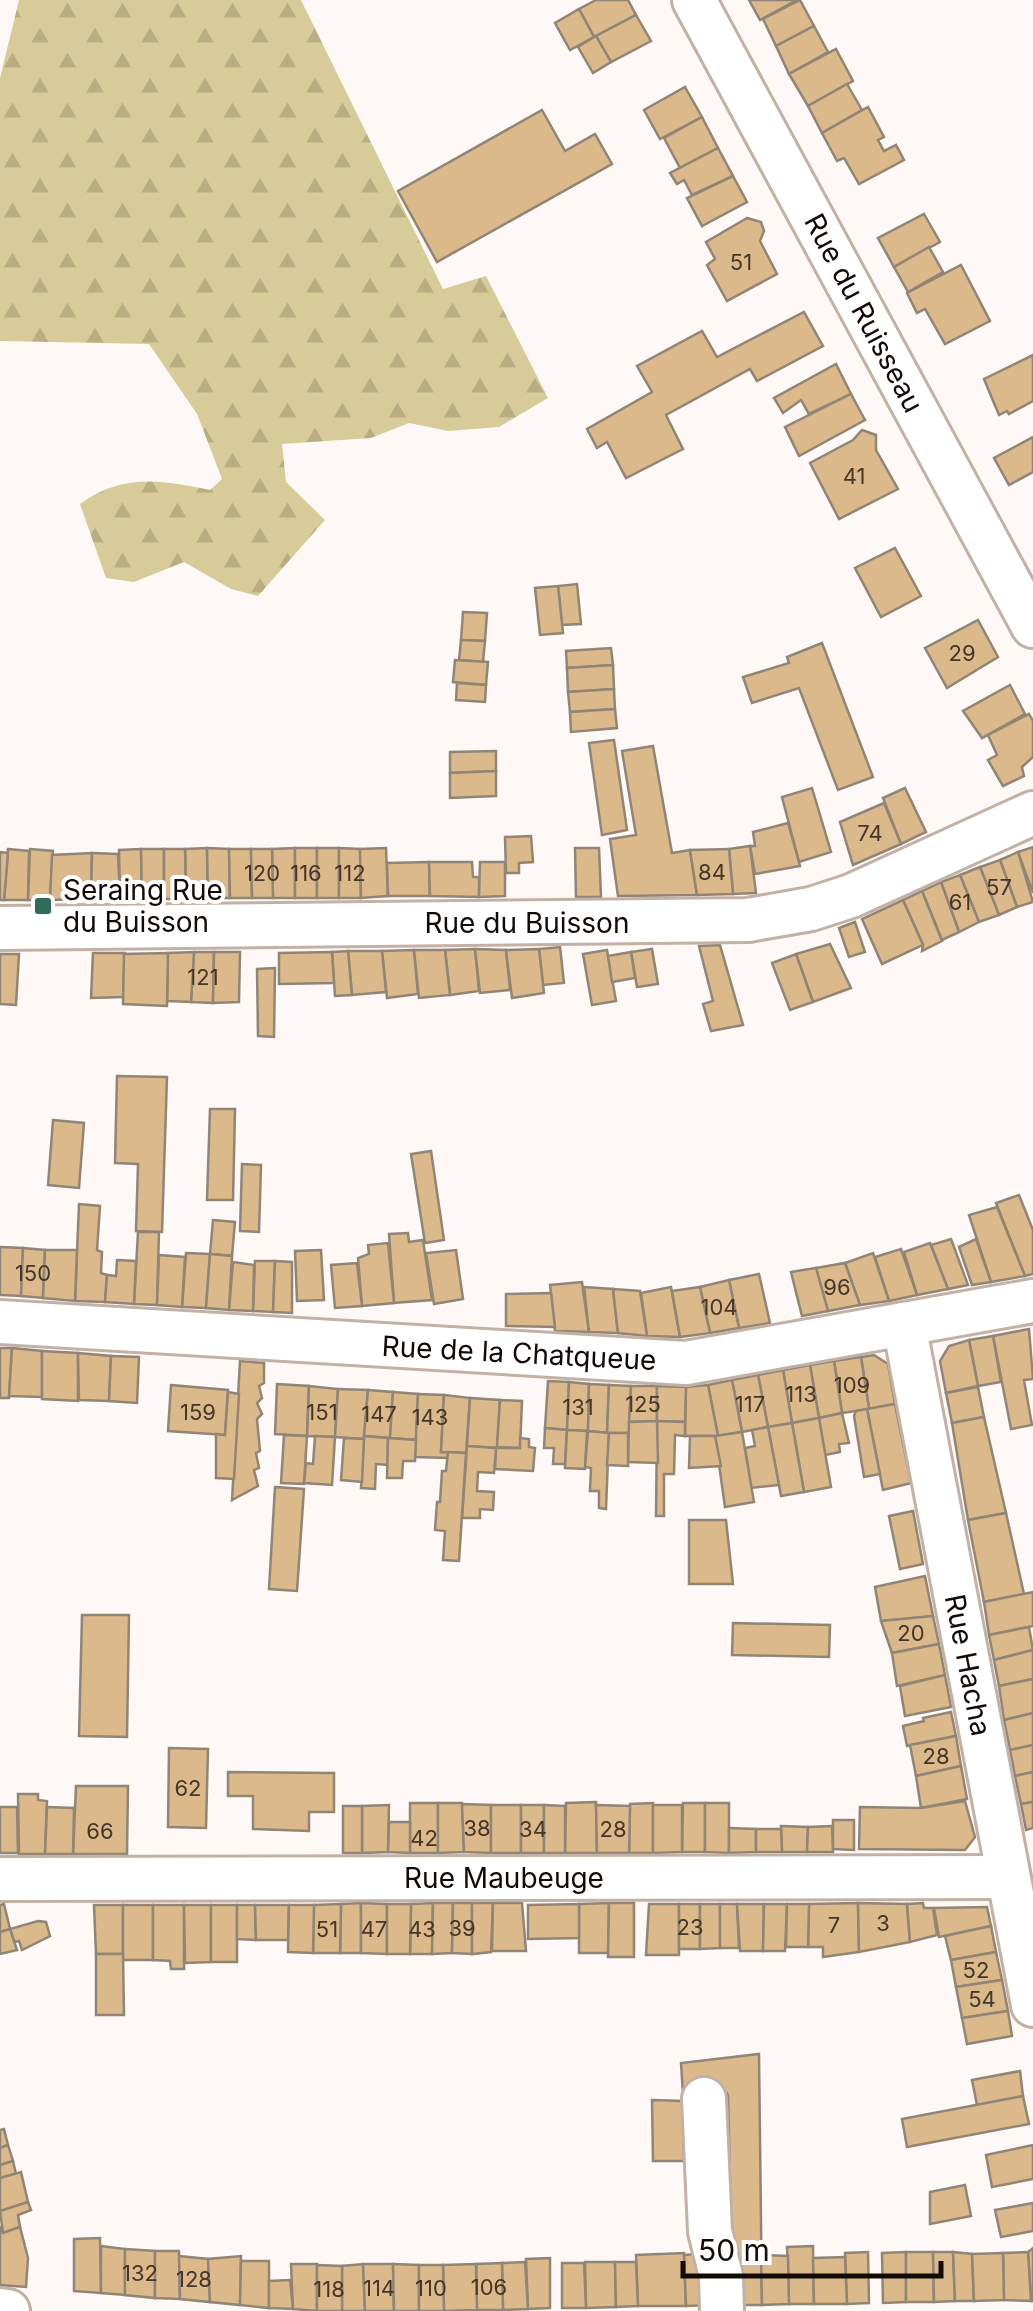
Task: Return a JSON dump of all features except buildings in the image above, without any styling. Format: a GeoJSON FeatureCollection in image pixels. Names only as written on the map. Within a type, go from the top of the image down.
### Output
{"type":"FeatureCollection","features":[{"type":"Feature","properties":{"kind":"street","name":"Rue du Ruisseau"},"geometry":{"type":"LineString","coordinates":[[694,0],[1033,626]]}},
{"type":"Feature","properties":{"kind":"street","name":"Rue du Buisson"},"geometry":{"type":"LineString","coordinates":[[0,928],[748,920],[812,909],[851,896],[1033,813]]}},
{"type":"Feature","properties":{"kind":"street","name":"Rue de la Chatqueue"},"geometry":{"type":"LineString","coordinates":[[0,1322],[686,1363],[1033,1301]]}},
{"type":"Feature","properties":{"kind":"street","name":"Rue Hacha"},"geometry":{"type":"LineString","coordinates":[[904,1324],[1033,2005]]}},
{"type":"Feature","properties":{"kind":"street","name":"Rue Maubeuge"},"geometry":{"type":"LineString","coordinates":[[0,1879],[1008,1876]]}},
{"type":"Feature","properties":{"kind":"street"},"geometry":{"type":"LineString","coordinates":[[704,2100],[710,2231],[721,2276],[722,2311]]}},
{"type":"Feature","properties":{"kind":"street"},"geometry":{"type":"LineString","coordinates":[[0,2310],[8,2311]]}},
{"type":"Feature","properties":{"kind":"green space"},"geometry":{"type":"Polygon","coordinates":[[[19,0],[301,0],[443,289],[486,276],[548,398],[499,427],[448,431],[409,423],[371,438],[282,444],[286,482],[325,520],[258,596],[231,589],[184,562],[134,582],[106,578],[80,504],[127,483],[159,482],[210,490],[222,479],[197,414],[149,344],[0,341],[0,78],[19,0]]]}},
{"type":"Feature","properties":{"kind":"place","name":"Seraing Rue du Buisson"},"geometry":{"type":"Point","coordinates":[43,906]}}]}
